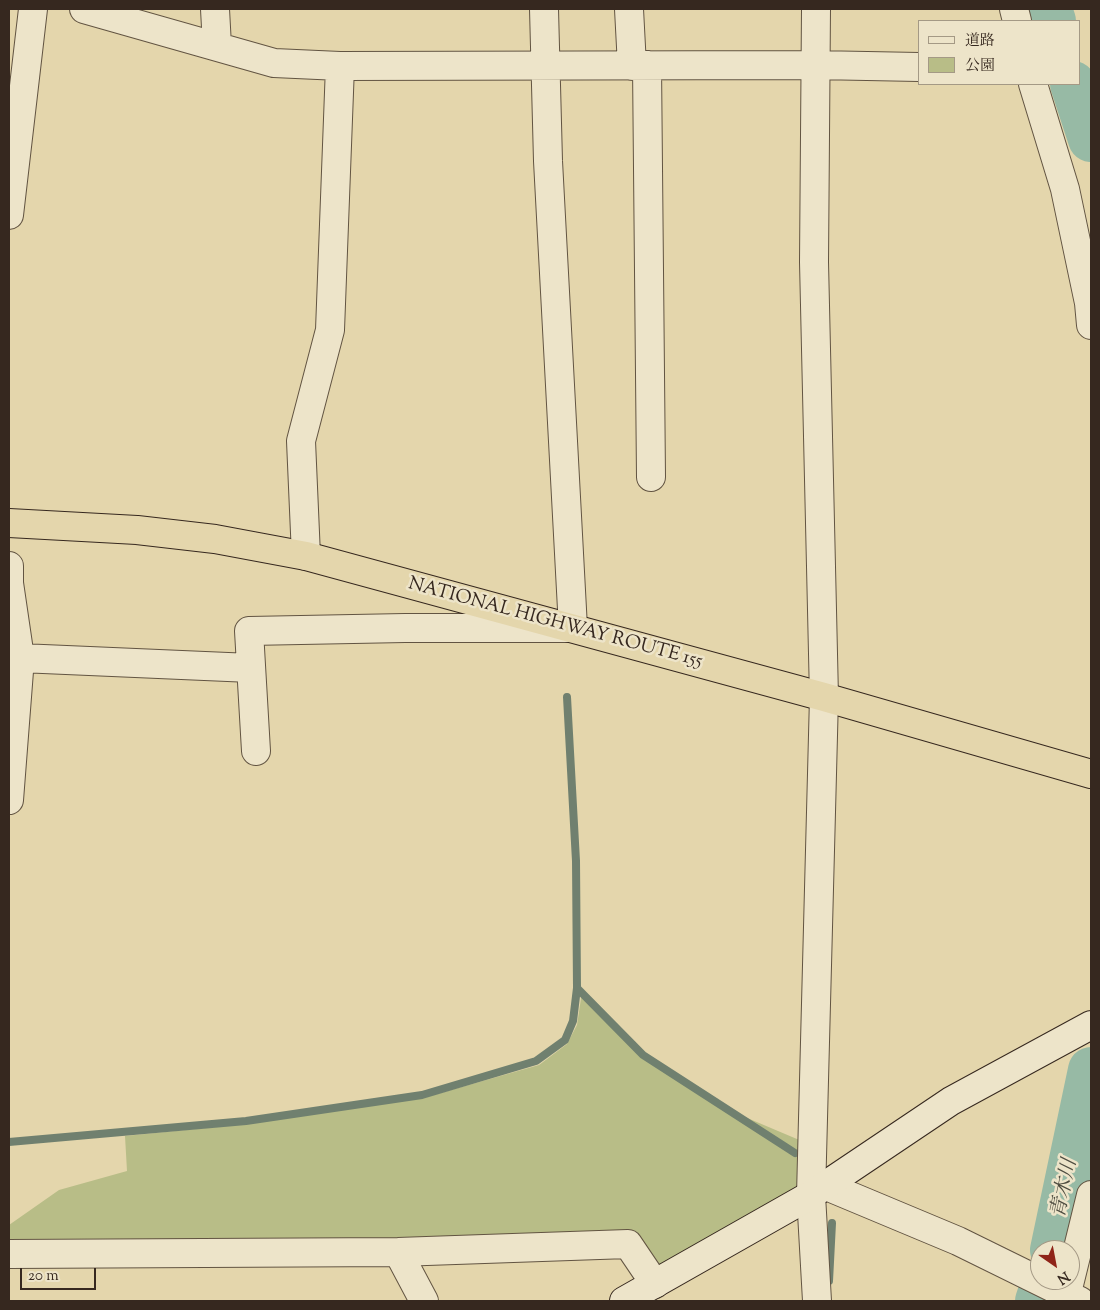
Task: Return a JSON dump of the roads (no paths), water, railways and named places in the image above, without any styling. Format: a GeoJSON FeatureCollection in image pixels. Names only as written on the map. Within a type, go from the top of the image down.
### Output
{"type":"FeatureCollection","features":[{"type":"Feature","properties":{"kind":"highway","name":"NATIONAL HIGHWAY ROUTE 155"},"geometry":{"type":"LineString","coordinates":[[9,523],[136,530],[216,539],[306,556],[824,697],[1091,774]]}},
{"type":"Feature","properties":{"kind":"street"},"geometry":{"type":"LineString","coordinates":[[9,215],[15,125],[33,9]]}},
{"type":"Feature","properties":{"kind":"street"},"geometry":{"type":"LineString","coordinates":[[84,9],[274,63],[340,66],[815,65],[918,67]]}},
{"type":"Feature","properties":{"kind":"street"},"geometry":{"type":"LineString","coordinates":[[215,9],[217,46]]}},
{"type":"Feature","properties":{"kind":"street"},"geometry":{"type":"LineString","coordinates":[[256,751],[249,631],[406,628],[573,628],[548,162],[544,9]]}},
{"type":"Feature","properties":{"kind":"street"},"geometry":{"type":"LineString","coordinates":[[628,9],[639,66],[651,477]]}},
{"type":"Feature","properties":{"kind":"street"},"geometry":{"type":"LineString","coordinates":[[816,9],[814,262],[824,697],[817,1301]]}},
{"type":"Feature","properties":{"kind":"street"},"geometry":{"type":"LineString","coordinates":[[306,556],[301,441],[330,330],[340,66]]}},
{"type":"Feature","properties":{"kind":"street"},"geometry":{"type":"LineString","coordinates":[[1033,85],[1066,189],[1089,303],[1091,326]]}},
{"type":"Feature","properties":{"kind":"street"},"geometry":{"type":"LineString","coordinates":[[9,566],[9,583],[20,658],[9,800]]}},
{"type":"Feature","properties":{"kind":"street"},"geometry":{"type":"LineString","coordinates":[[20,658],[251,668]]}},
{"type":"Feature","properties":{"kind":"street"},"geometry":{"type":"LineString","coordinates":[[624,1301],[817,1190],[951,1101],[1091,1025]]}},
{"type":"Feature","properties":{"kind":"street"},"geometry":{"type":"LineString","coordinates":[[817,1190],[958,1241],[1071,1299],[1091,1195]]}},
{"type":"Feature","properties":{"kind":"street"},"geometry":{"type":"LineString","coordinates":[[9,1254],[398,1252],[628,1244],[655,1284]]}},
{"type":"Feature","properties":{"kind":"street"},"geometry":{"type":"LineString","coordinates":[[398,1252],[424,1301]]}},
{"type":"Feature","properties":{"kind":"waterway","name":"青木川"},"geometry":{"type":"LineString","coordinates":[[1049,9],[1053,20]]}},
{"type":"Feature","properties":{"kind":"waterway","name":"青木川"},"geometry":{"type":"LineString","coordinates":[[1073,85],[1091,139]]}},
{"type":"Feature","properties":{"kind":"waterway"},"geometry":{"type":"LineString","coordinates":[[567,697],[576,861],[577,988],[643,1055],[795,1153]]}},
{"type":"Feature","properties":{"kind":"waterway"},"geometry":{"type":"LineString","coordinates":[[9,1142],[246,1121],[422,1095],[536,1061],[565,1040],[573,1021],[577,988]]}},
{"type":"Feature","properties":{"kind":"waterway","name":"青木川"},"geometry":{"type":"LineString","coordinates":[[1055,1240],[1091,1070]]}},
{"type":"Feature","properties":{"kind":"waterway"},"geometry":{"type":"LineString","coordinates":[[829,1281],[832,1223]]}},
{"type":"Feature","properties":{"kind":"waterway","name":"青木川"},"geometry":{"type":"LineString","coordinates":[[1038,1301],[1042,1290]]}}]}
